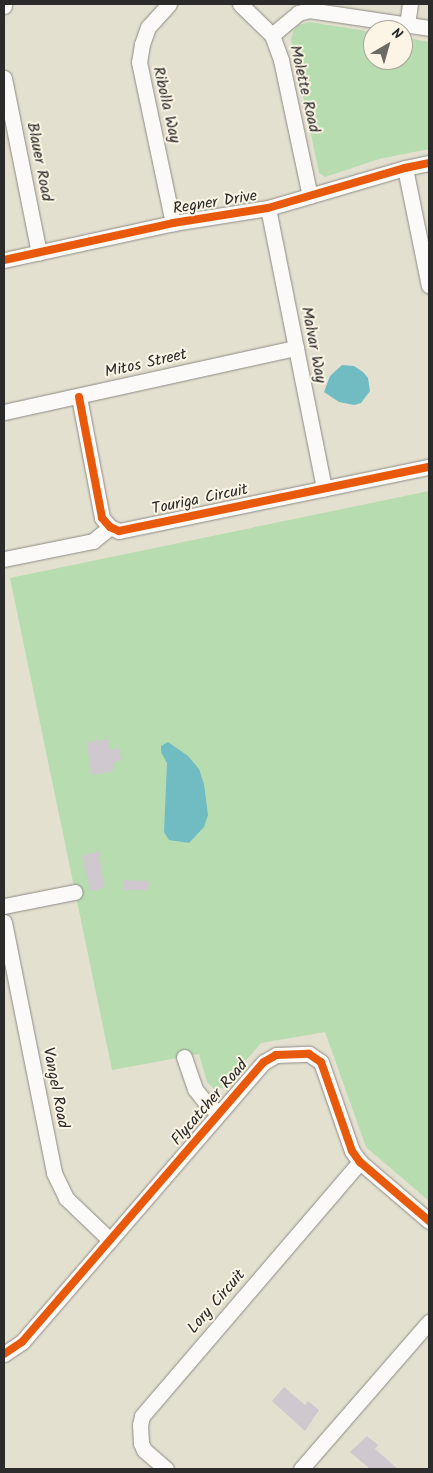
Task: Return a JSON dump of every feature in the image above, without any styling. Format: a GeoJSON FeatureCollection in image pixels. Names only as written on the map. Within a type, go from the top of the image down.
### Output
{"type":"FeatureCollection","features":[{"type":"Feature","properties":{"kind":"street","name":"Ribolla Way"},"geometry":{"type":"LineString","coordinates":[[169,4],[148,26],[138,62],[173,223]]}},
{"type":"Feature","properties":{"kind":"street","name":"Molette Road"},"geometry":{"type":"LineString","coordinates":[[240,4],[272,35],[280,60],[310,196]]}},
{"type":"Feature","properties":{"kind":"street"},"geometry":{"type":"LineString","coordinates":[[408,20],[410,4]]}},
{"type":"Feature","properties":{"kind":"street"},"geometry":{"type":"LineString","coordinates":[[272,35],[298,13],[309,10],[374,20]]}},
{"type":"Feature","properties":{"kind":"street"},"geometry":{"type":"LineString","coordinates":[[413,26],[429,28]]}},
{"type":"Feature","properties":{"kind":"street","name":"Blauer Road"},"geometry":{"type":"LineString","coordinates":[[4,78],[39,252]]}},
{"type":"Feature","properties":{"kind":"street","name":"Regner Drive"},"geometry":{"type":"LineString","coordinates":[[4,260],[173,223],[268,208],[405,168],[429,163]]}},
{"type":"Feature","properties":{"kind":"street"},"geometry":{"type":"LineString","coordinates":[[405,168],[429,286]]}},
{"type":"Feature","properties":{"kind":"street","name":"Malvar Way"},"geometry":{"type":"LineString","coordinates":[[268,208],[324,488]]}},
{"type":"Feature","properties":{"kind":"street","name":"Mitos Street"},"geometry":{"type":"LineString","coordinates":[[4,412],[296,348]]}},
{"type":"Feature","properties":{"kind":"street"},"geometry":{"type":"LineString","coordinates":[[4,559],[94,541],[110,527],[102,518],[79,397]]}},
{"type":"Feature","properties":{"kind":"street","name":"Touriga Circuit"},"geometry":{"type":"LineString","coordinates":[[110,527],[119,531],[429,468]]}},
{"type":"Feature","properties":{"kind":"street"},"geometry":{"type":"LineString","coordinates":[[4,906],[75,892]]}},
{"type":"Feature","properties":{"kind":"street","name":"Vangel Road"},"geometry":{"type":"LineString","coordinates":[[4,922],[54,1173],[66,1198],[110,1240]]}},
{"type":"Feature","properties":{"kind":"street","name":"Flycatcher Road"},"geometry":{"type":"LineString","coordinates":[[4,1354],[22,1342],[264,1062],[276,1055],[309,1054],[321,1062],[346,1139],[352,1151],[360,1162],[429,1220]]}},
{"type":"Feature","properties":{"kind":"street"},"geometry":{"type":"LineString","coordinates":[[184,1057],[195,1089],[206,1103],[219,1114]]}},
{"type":"Feature","properties":{"kind":"street","name":"Lory Circuit"},"geometry":{"type":"LineString","coordinates":[[166,1469],[144,1450],[140,1443],[142,1416],[360,1162]]}},
{"type":"Feature","properties":{"kind":"street"},"geometry":{"type":"LineString","coordinates":[[302,1469],[429,1322]]}},
{"type":"Feature","properties":{"kind":"green space"},"geometry":{"type":"Polygon","coordinates":[[[309,22],[363,30],[363,70],[413,70],[413,39],[429,42],[429,149],[379,159],[325,177],[319,173],[291,39],[294,30],[299,25],[309,22]]]}},
{"type":"Feature","properties":{"kind":"green space"},"geometry":{"type":"Polygon","coordinates":[[[429,491],[429,1201],[366,1147],[325,1032],[261,1043],[222,1088],[214,1089],[207,1082],[199,1054],[112,1070],[10,578],[429,491]]]}},
{"type":"Feature","properties":{"kind":"water"},"geometry":{"type":"Polygon","coordinates":[[[342,365],[354,366],[368,378],[370,391],[361,403],[354,405],[339,402],[324,392],[330,376],[342,365]]]}},
{"type":"Feature","properties":{"kind":"water"},"geometry":{"type":"Polygon","coordinates":[[[168,742],[188,756],[199,769],[204,784],[208,815],[204,827],[189,843],[169,840],[164,832],[167,763],[161,752],[161,746],[168,742]]]}},
{"type":"Feature","properties":{"kind":"building"},"geometry":{"type":"Polygon","coordinates":[[[108,739],[110,750],[119,748],[122,760],[113,762],[114,771],[91,775],[87,742],[108,739]]]}},
{"type":"Feature","properties":{"kind":"building"},"geometry":{"type":"Polygon","coordinates":[[[99,851],[104,888],[90,891],[82,856],[99,851]]]}},
{"type":"Feature","properties":{"kind":"building"},"geometry":{"type":"Polygon","coordinates":[[[123,880],[149,881],[148,890],[123,890],[123,880]]]}},
{"type":"Feature","properties":{"kind":"building"},"geometry":{"type":"Polygon","coordinates":[[[284,1387],[305,1405],[308,1401],[319,1410],[305,1431],[272,1401],[284,1387]]]}},
{"type":"Feature","properties":{"kind":"building"},"geometry":{"type":"Polygon","coordinates":[[[367,1436],[378,1445],[375,1449],[398,1469],[370,1469],[350,1452],[367,1436]]]}},
{"type":"Feature","properties":{"kind":"cycle path"},"geometry":{"type":"LineString","coordinates":[[4,260],[173,223],[268,208],[405,168],[429,163]]}},
{"type":"Feature","properties":{"kind":"cycle path"},"geometry":{"type":"LineString","coordinates":[[79,397],[102,518],[110,527],[119,531],[429,467]]}},
{"type":"Feature","properties":{"kind":"cycle path"},"geometry":{"type":"LineString","coordinates":[[4,1354],[22,1342],[264,1062],[276,1055],[309,1054],[321,1062],[352,1151],[360,1162],[429,1221]]}}]}
